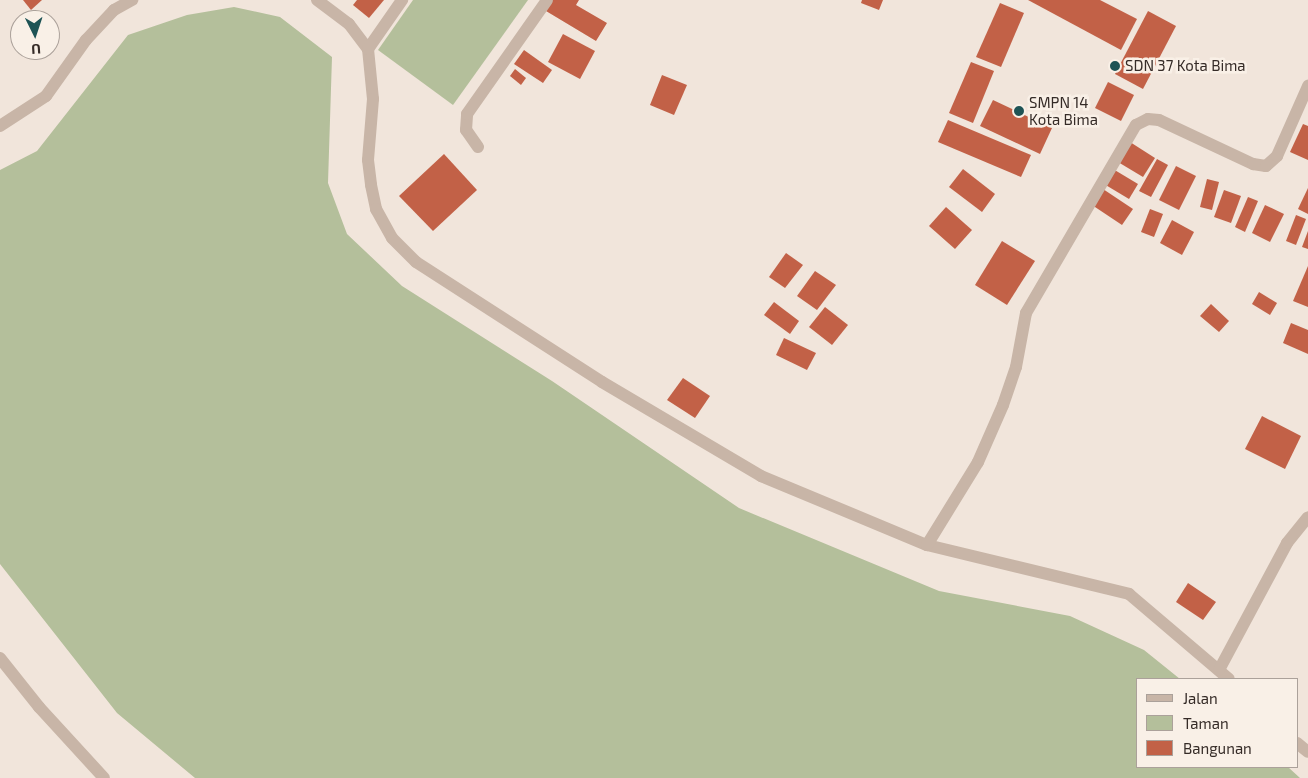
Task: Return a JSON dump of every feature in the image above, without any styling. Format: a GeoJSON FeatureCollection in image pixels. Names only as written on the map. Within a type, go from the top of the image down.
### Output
{"type":"FeatureCollection","features":[{"type":"Feature","properties":{"kind":"street"},"geometry":{"type":"LineString","coordinates":[[0,126],[46,96],[92,34],[114,10],[132,0]]}},
{"type":"Feature","properties":{"kind":"street"},"geometry":{"type":"LineString","coordinates":[[317,0],[349,24],[368,49],[373,99],[368,160],[376,209],[392,238],[416,262],[602,382],[761,476],[927,545],[1129,594],[1228,678]]}},
{"type":"Feature","properties":{"kind":"street"},"geometry":{"type":"LineString","coordinates":[[368,49],[402,0]]}},
{"type":"Feature","properties":{"kind":"street"},"geometry":{"type":"LineString","coordinates":[[478,147],[466,130],[467,114],[547,0]]}},
{"type":"Feature","properties":{"kind":"street"},"geometry":{"type":"LineString","coordinates":[[927,545],[978,462],[1003,405],[1016,367],[1026,313],[1136,126],[1148,119],[1159,120],[1253,164],[1266,166],[1277,156],[1308,86]]}},
{"type":"Feature","properties":{"kind":"street"},"geometry":{"type":"LineString","coordinates":[[1219,670],[1287,543],[1308,517]]}},
{"type":"Feature","properties":{"kind":"street"},"geometry":{"type":"LineString","coordinates":[[0,658],[39,707],[104,778]]}},
{"type":"Feature","properties":{"kind":"street"},"geometry":{"type":"LineString","coordinates":[[1298,744],[1308,752]]}},
{"type":"Feature","properties":{"kind":"green space"},"geometry":{"type":"Polygon","coordinates":[[[413,0],[528,0],[453,105],[378,50],[413,0]]]}},
{"type":"Feature","properties":{"kind":"green space"},"geometry":{"type":"Polygon","coordinates":[[[234,7],[280,17],[332,57],[328,183],[347,234],[402,286],[552,381],[739,508],[939,591],[1070,616],[1144,650],[1179,678],[1136,678],[1136,768],[1289,768],[1300,778],[195,778],[117,713],[0,564],[0,170],[37,151],[128,35],[187,15],[234,7]]]}},
{"type":"Feature","properties":{"kind":"building"},"geometry":{"type":"Polygon","coordinates":[[[23,0],[42,0],[31,10],[23,0]]]}},
{"type":"Feature","properties":{"kind":"building"},"geometry":{"type":"Polygon","coordinates":[[[357,0],[384,0],[369,18],[353,5],[357,0]]]}},
{"type":"Feature","properties":{"kind":"building"},"geometry":{"type":"Polygon","coordinates":[[[552,0],[579,0],[576,5],[607,23],[596,41],[546,11],[552,0]]]}},
{"type":"Feature","properties":{"kind":"building"},"geometry":{"type":"Polygon","coordinates":[[[862,0],[883,0],[879,10],[861,3],[862,0]]]}},
{"type":"Feature","properties":{"kind":"building"},"geometry":{"type":"Polygon","coordinates":[[[1028,0],[1100,0],[1137,19],[1121,50],[1028,0]]]}},
{"type":"Feature","properties":{"kind":"building"},"geometry":{"type":"Polygon","coordinates":[[[1000,3],[1024,13],[1001,67],[976,57],[1000,3]]]}},
{"type":"Feature","properties":{"kind":"building"},"geometry":{"type":"Polygon","coordinates":[[[1148,11],[1176,26],[1143,89],[1115,74],[1148,11]]]}},
{"type":"Feature","properties":{"kind":"building"},"geometry":{"type":"Polygon","coordinates":[[[563,34],[595,51],[580,79],[548,62],[563,34]]]}},
{"type":"Feature","properties":{"kind":"building"},"geometry":{"type":"Polygon","coordinates":[[[524,50],[552,70],[543,83],[514,64],[524,50]]]}},
{"type":"Feature","properties":{"kind":"building"},"geometry":{"type":"Polygon","coordinates":[[[971,62],[994,71],[973,123],[949,113],[971,62]]]}},
{"type":"Feature","properties":{"kind":"building"},"geometry":{"type":"Polygon","coordinates":[[[515,69],[526,78],[521,85],[510,76],[515,69]]]}},
{"type":"Feature","properties":{"kind":"building"},"geometry":{"type":"Polygon","coordinates":[[[662,75],[687,85],[674,115],[650,105],[662,75]]]}},
{"type":"Feature","properties":{"kind":"building"},"geometry":{"type":"Polygon","coordinates":[[[1108,82],[1134,95],[1121,121],[1095,108],[1108,82]]]}},
{"type":"Feature","properties":{"kind":"building"},"geometry":{"type":"Polygon","coordinates":[[[993,100],[1052,128],[1040,154],[980,126],[993,100]]]}},
{"type":"Feature","properties":{"kind":"building"},"geometry":{"type":"Polygon","coordinates":[[[948,120],[1031,155],[1021,177],[938,142],[948,120]]]}},
{"type":"Feature","properties":{"kind":"building"},"geometry":{"type":"Polygon","coordinates":[[[1303,124],[1308,126],[1308,160],[1290,152],[1303,124]]]}},
{"type":"Feature","properties":{"kind":"building"},"geometry":{"type":"Polygon","coordinates":[[[1130,142],[1155,158],[1143,177],[1118,162],[1130,142]]]}},
{"type":"Feature","properties":{"kind":"building"},"geometry":{"type":"Polygon","coordinates":[[[444,154],[477,190],[433,231],[399,196],[444,154]]]}},
{"type":"Feature","properties":{"kind":"building"},"geometry":{"type":"Polygon","coordinates":[[[1157,159],[1168,165],[1151,197],[1139,191],[1157,159]]]}},
{"type":"Feature","properties":{"kind":"building"},"geometry":{"type":"Polygon","coordinates":[[[1176,166],[1196,176],[1179,210],[1159,200],[1176,166]]]}},
{"type":"Feature","properties":{"kind":"building"},"geometry":{"type":"Polygon","coordinates":[[[963,169],[995,194],[982,212],[949,187],[963,169]]]}},
{"type":"Feature","properties":{"kind":"building"},"geometry":{"type":"Polygon","coordinates":[[[1113,169],[1138,184],[1129,199],[1104,184],[1113,169]]]}},
{"type":"Feature","properties":{"kind":"building"},"geometry":{"type":"Polygon","coordinates":[[[1207,179],[1219,182],[1212,210],[1200,207],[1207,179]]]}},
{"type":"Feature","properties":{"kind":"building"},"geometry":{"type":"Polygon","coordinates":[[[1308,188],[1308,214],[1298,209],[1308,188]]]}},
{"type":"Feature","properties":{"kind":"building"},"geometry":{"type":"Polygon","coordinates":[[[1103,189],[1133,209],[1122,225],[1092,205],[1103,189]]]}},
{"type":"Feature","properties":{"kind":"building"},"geometry":{"type":"Polygon","coordinates":[[[1224,190],[1241,196],[1231,223],[1214,217],[1224,190]]]}},
{"type":"Feature","properties":{"kind":"building"},"geometry":{"type":"Polygon","coordinates":[[[1248,197],[1258,201],[1245,232],[1235,227],[1248,197]]]}},
{"type":"Feature","properties":{"kind":"building"},"geometry":{"type":"Polygon","coordinates":[[[1265,205],[1284,214],[1270,242],[1252,233],[1265,205]]]}},
{"type":"Feature","properties":{"kind":"building"},"geometry":{"type":"Polygon","coordinates":[[[946,207],[972,230],[955,249],[929,226],[946,207]]]}},
{"type":"Feature","properties":{"kind":"building"},"geometry":{"type":"Polygon","coordinates":[[[1150,209],[1163,214],[1154,237],[1141,232],[1150,209]]]}},
{"type":"Feature","properties":{"kind":"building"},"geometry":{"type":"Polygon","coordinates":[[[1296,215],[1306,219],[1296,245],[1286,241],[1296,215]]]}},
{"type":"Feature","properties":{"kind":"building"},"geometry":{"type":"Polygon","coordinates":[[[1172,220],[1194,232],[1182,255],[1160,243],[1172,220]]]}},
{"type":"Feature","properties":{"kind":"building"},"geometry":{"type":"Polygon","coordinates":[[[1308,231],[1308,249],[1302,247],[1308,231]]]}},
{"type":"Feature","properties":{"kind":"building"},"geometry":{"type":"Polygon","coordinates":[[[1002,241],[1035,261],[1007,305],[975,285],[1002,241]]]}},
{"type":"Feature","properties":{"kind":"building"},"geometry":{"type":"Polygon","coordinates":[[[786,253],[803,265],[785,288],[769,277],[786,253]]]}},
{"type":"Feature","properties":{"kind":"building"},"geometry":{"type":"Polygon","coordinates":[[[1308,266],[1308,307],[1293,301],[1308,266]]]}},
{"type":"Feature","properties":{"kind":"building"},"geometry":{"type":"Polygon","coordinates":[[[815,271],[836,285],[817,310],[797,296],[815,271]]]}},
{"type":"Feature","properties":{"kind":"building"},"geometry":{"type":"Polygon","coordinates":[[[1259,292],[1277,303],[1270,315],[1252,304],[1259,292]]]}},
{"type":"Feature","properties":{"kind":"building"},"geometry":{"type":"Polygon","coordinates":[[[774,302],[799,321],[790,334],[764,315],[774,302]]]}},
{"type":"Feature","properties":{"kind":"building"},"geometry":{"type":"Polygon","coordinates":[[[1211,304],[1229,321],[1219,332],[1200,316],[1211,304]]]}},
{"type":"Feature","properties":{"kind":"building"},"geometry":{"type":"Polygon","coordinates":[[[825,307],[848,325],[832,345],[809,327],[825,307]]]}},
{"type":"Feature","properties":{"kind":"building"},"geometry":{"type":"Polygon","coordinates":[[[1291,323],[1308,330],[1308,354],[1283,343],[1291,323]]]}},
{"type":"Feature","properties":{"kind":"building"},"geometry":{"type":"Polygon","coordinates":[[[784,338],[816,353],[807,370],[776,355],[784,338]]]}},
{"type":"Feature","properties":{"kind":"building"},"geometry":{"type":"Polygon","coordinates":[[[683,378],[710,396],[695,418],[667,400],[683,378]]]}},
{"type":"Feature","properties":{"kind":"building"},"geometry":{"type":"Polygon","coordinates":[[[1262,416],[1301,436],[1285,469],[1245,449],[1262,416]]]}},
{"type":"Feature","properties":{"kind":"building"},"geometry":{"type":"Polygon","coordinates":[[[1188,583],[1216,602],[1203,620],[1176,602],[1188,583]]]}},
{"type":"Feature","properties":{"kind":"place","name":"SDN 37 Kota Bima"},"geometry":{"type":"Point","coordinates":[1115,66]}},
{"type":"Feature","properties":{"kind":"place","name":"SMPN 14 Kota Bima"},"geometry":{"type":"Point","coordinates":[1019,111]}}]}
